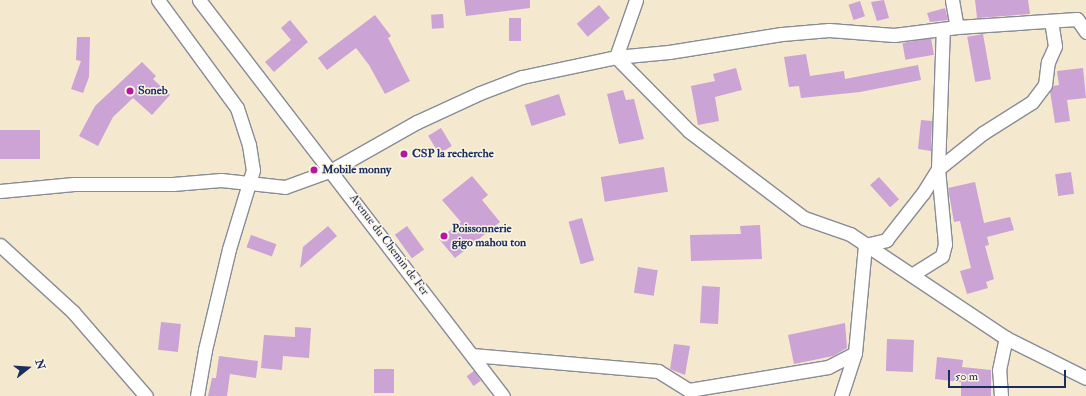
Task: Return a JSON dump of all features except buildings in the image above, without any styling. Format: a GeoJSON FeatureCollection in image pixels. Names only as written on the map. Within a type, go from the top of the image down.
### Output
{"type":"FeatureCollection","features":[{"type":"Feature","properties":{"kind":"street"},"geometry":{"type":"LineString","coordinates":[[158,0],[237,108],[250,145],[253,170],[229,249],[205,350],[197,396]]}},
{"type":"Feature","properties":{"kind":"street","name":"Avenue du Chemin de Fer"},"geometry":{"type":"LineString","coordinates":[[199,0],[332,170],[504,396]]}},
{"type":"Feature","properties":{"kind":"street"},"geometry":{"type":"LineString","coordinates":[[952,0],[957,27]]}},
{"type":"Feature","properties":{"kind":"street"},"geometry":{"type":"LineString","coordinates":[[616,57],[633,2]]}},
{"type":"Feature","properties":{"kind":"street"},"geometry":{"type":"LineString","coordinates":[[0,191],[74,184],[172,184],[222,180],[285,188],[332,170],[417,122],[480,93],[522,77],[616,57],[669,52],[782,34],[828,30],[894,35],[957,27],[1077,18],[1086,32]]}},
{"type":"Feature","properties":{"kind":"street"},"geometry":{"type":"LineString","coordinates":[[865,245],[886,240],[923,193],[938,169],[983,133],[1032,102],[1045,85],[1048,62],[1055,46],[1051,21]]}},
{"type":"Feature","properties":{"kind":"street"},"geometry":{"type":"LineString","coordinates":[[913,274],[942,256],[945,244],[938,169],[943,29]]}},
{"type":"Feature","properties":{"kind":"street"},"geometry":{"type":"LineString","coordinates":[[616,57],[689,131],[758,185],[804,218],[850,234],[865,245],[913,274],[1006,338],[1086,378]]}},
{"type":"Feature","properties":{"kind":"street"},"geometry":{"type":"LineString","coordinates":[[0,245],[73,312],[146,396]]}},
{"type":"Feature","properties":{"kind":"street"},"geometry":{"type":"LineString","coordinates":[[841,396],[843,383],[855,353],[865,245]]}},
{"type":"Feature","properties":{"kind":"street"},"geometry":{"type":"LineString","coordinates":[[1001,396],[999,370],[1006,338]]}},
{"type":"Feature","properties":{"kind":"street"},"geometry":{"type":"LineString","coordinates":[[472,355],[658,371],[689,390],[828,367],[855,353]]}},
{"type":"Feature","properties":{"kind":"place","name":"Soneb"},"geometry":{"type":"Point","coordinates":[130,91]}},
{"type":"Feature","properties":{"kind":"place","name":"CSP la recherche"},"geometry":{"type":"Point","coordinates":[404,154]}},
{"type":"Feature","properties":{"kind":"place","name":"Mobile monny"},"geometry":{"type":"Point","coordinates":[314,170]}},
{"type":"Feature","properties":{"kind":"place","name":"Poissonnerie gigo mahou ton"},"geometry":{"type":"Point","coordinates":[444,236]}}]}
